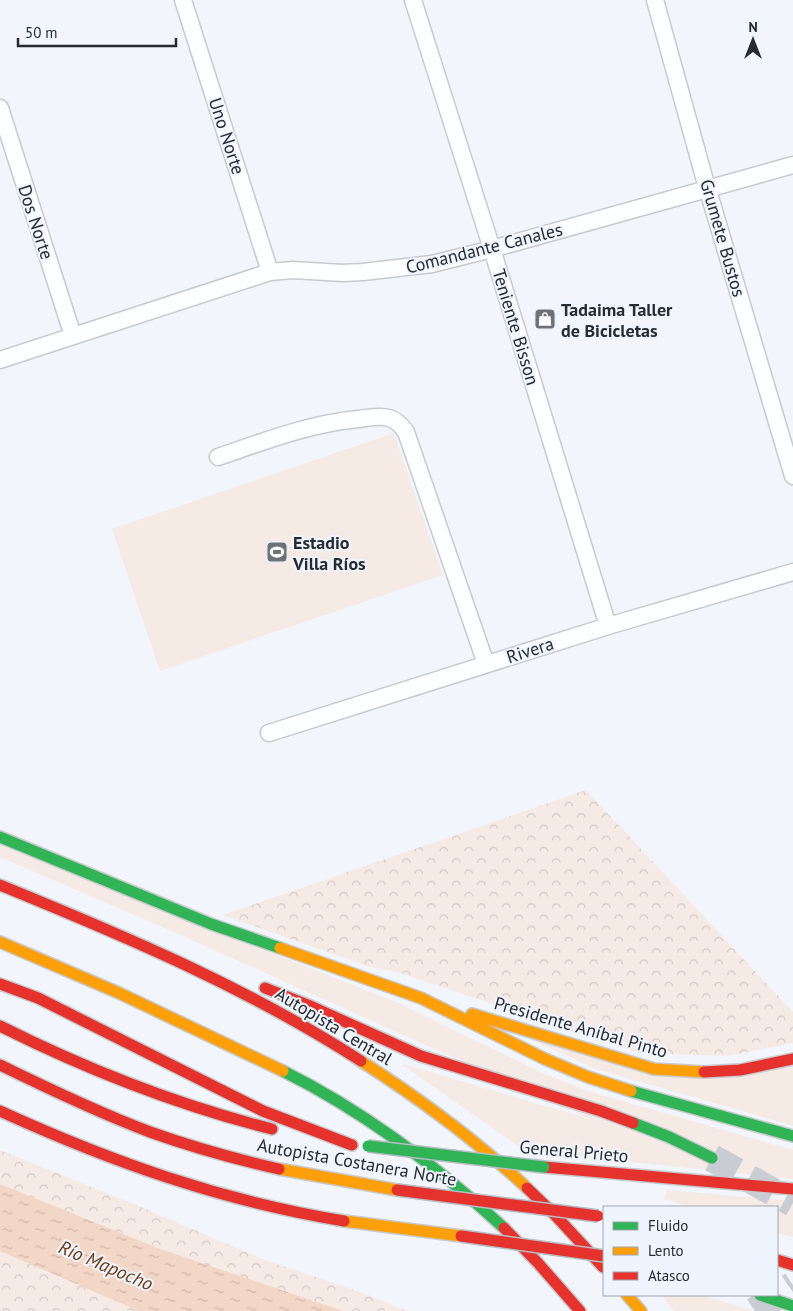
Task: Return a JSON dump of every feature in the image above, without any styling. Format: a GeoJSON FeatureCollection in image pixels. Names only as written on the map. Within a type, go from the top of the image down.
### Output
{"type":"FeatureCollection","features":[{"type":"Feature","properties":{"kind":"main road"},"geometry":{"type":"LineString","coordinates":[[0,837],[211,924],[421,998],[545,1059],[588,1077],[637,1094],[793,1136]]}},
{"type":"Feature","properties":{"kind":"main road","name":"Autopista Central"},"geometry":{"type":"LineString","coordinates":[[0,885],[146,945],[238,990],[312,1030],[397,1084],[487,1151],[566,1225],[603,1267]]}},
{"type":"Feature","properties":{"kind":"main road"},"geometry":{"type":"LineString","coordinates":[[0,894],[68,913]]}},
{"type":"Feature","properties":{"kind":"main road"},"geometry":{"type":"LineString","coordinates":[[0,942],[103,984],[289,1074],[322,1093],[425,1162],[493,1219],[532,1256],[580,1311]]}},
{"type":"Feature","properties":{"kind":"main road"},"geometry":{"type":"LineString","coordinates":[[146,945],[235,976]]}},
{"type":"Feature","properties":{"kind":"main road"},"geometry":{"type":"LineString","coordinates":[[2,977],[38,998],[263,1111],[352,1145]]}},
{"type":"Feature","properties":{"kind":"main road"},"geometry":{"type":"LineString","coordinates":[[253,983],[308,1005],[421,1056],[601,1111],[669,1137],[712,1158]]}},
{"type":"Feature","properties":{"kind":"main road","name":"Presidente Aníbal Pinto"},"geometry":{"type":"LineString","coordinates":[[421,998],[654,1069],[694,1073],[719,1072],[764,1067],[793,1059]]}},
{"type":"Feature","properties":{"kind":"main road"},"geometry":{"type":"LineString","coordinates":[[134,1012],[224,1043]]}},
{"type":"Feature","properties":{"kind":"main road"},"geometry":{"type":"LineString","coordinates":[[0,1026],[107,1076],[148,1091],[250,1124],[314,1139],[352,1145]]}},
{"type":"Feature","properties":{"kind":"main road","name":"Autopista Costanera Norte"},"geometry":{"type":"LineString","coordinates":[[0,1065],[75,1102],[169,1138],[199,1148],[305,1175],[397,1190],[601,1217]]}},
{"type":"Feature","properties":{"kind":"main road"},"geometry":{"type":"LineString","coordinates":[[0,1111],[106,1157],[165,1178],[228,1197],[283,1210],[399,1229],[603,1256]]}},
{"type":"Feature","properties":{"kind":"main road","name":"General Prieto"},"geometry":{"type":"LineString","coordinates":[[352,1145],[544,1167],[793,1189]]}},
{"type":"Feature","properties":{"kind":"main road"},"geometry":{"type":"LineString","coordinates":[[778,1260],[793,1265]]}},
{"type":"Feature","properties":{"kind":"main road"},"geometry":{"type":"LineString","coordinates":[[628,1296],[641,1311]]}},
{"type":"Feature","properties":{"kind":"main road"},"geometry":{"type":"LineString","coordinates":[[763,1296],[793,1306]]}},
{"type":"Feature","properties":{"kind":"street","name":"Uno Norte"},"geometry":{"type":"LineString","coordinates":[[183,0],[270,272]]}},
{"type":"Feature","properties":{"kind":"street","name":"Teniente Bisson"},"geometry":{"type":"LineString","coordinates":[[413,0],[608,626]]}},
{"type":"Feature","properties":{"kind":"street","name":"Grumete Bustos"},"geometry":{"type":"LineString","coordinates":[[655,0],[708,189],[793,476]]}},
{"type":"Feature","properties":{"kind":"street","name":"Dos Norte"},"geometry":{"type":"LineString","coordinates":[[0,108],[73,336]]}},
{"type":"Feature","properties":{"kind":"street","name":"Comandante Canales"},"geometry":{"type":"LineString","coordinates":[[0,360],[270,272],[292,270],[342,273],[384,271],[432,264],[793,165]]}},
{"type":"Feature","properties":{"kind":"street"},"geometry":{"type":"LineString","coordinates":[[218,458],[302,428],[330,422],[377,417],[390,418],[396,422],[406,432],[486,664]]}},
{"type":"Feature","properties":{"kind":"street","name":"Rivera"},"geometry":{"type":"LineString","coordinates":[[269,733],[608,626],[793,572]]}},
{"type":"Feature","properties":{"kind":"green space","name":"Estadio Villa Ríos"},"geometry":{"type":"Polygon","coordinates":[[[394,433],[443,575],[160,671],[112,529],[394,433]]]}},
{"type":"Feature","properties":{"kind":"green space"},"geometry":{"type":"Polygon","coordinates":[[[586,790],[793,1012],[793,1043],[728,1056],[639,1053],[397,972],[370,967],[223,915],[586,790]]]}},
{"type":"Feature","properties":{"kind":"green space"},"geometry":{"type":"Polygon","coordinates":[[[0,845],[401,1004],[540,1072],[591,1092],[793,1150],[793,1179],[525,1151],[400,1063],[593,1120],[178,934],[0,857],[0,845]]]}},
{"type":"Feature","properties":{"kind":"green space"},"geometry":{"type":"Polygon","coordinates":[[[519,1034],[650,1073],[793,1067],[793,1126],[596,1069],[519,1034]]]}},
{"type":"Feature","properties":{"kind":"green space"},"geometry":{"type":"Polygon","coordinates":[[[0,1150],[265,1260],[366,1294],[407,1311],[0,1311],[0,1150]]]}},
{"type":"Feature","properties":{"kind":"green space"},"geometry":{"type":"Polygon","coordinates":[[[667,1190],[793,1201],[793,1237],[778,1233],[778,1206],[688,1206],[664,1199],[667,1190]]]}},
{"type":"Feature","properties":{"kind":"green space"},"geometry":{"type":"Polygon","coordinates":[[[663,1296],[704,1296],[754,1311],[673,1311],[663,1296]]]}},
{"type":"Feature","properties":{"kind":"water","name":"Río Mapocho"},"geometry":{"type":"Polygon","coordinates":[[[0,1184],[160,1249],[343,1311],[139,1311],[0,1251],[0,1184]]]}},
{"type":"Feature","properties":{"kind":"tunnel"},"geometry":{"type":"LineString","coordinates":[[712,1158],[793,1203]]}},
{"type":"Feature","properties":{"kind":"tunnel"},"geometry":{"type":"LineString","coordinates":[[778,1295],[793,1285]]}},
{"type":"Feature","properties":{"kind":"tunnel"},"geometry":{"type":"LineString","coordinates":[[755,1311],[777,1296]]}},
{"type":"Feature","properties":{"kind":"traffic: fast"},"geometry":{"type":"LineString","coordinates":[[0,837],[211,924],[280,948]]}},
{"type":"Feature","properties":{"kind":"traffic: fast"},"geometry":{"type":"LineString","coordinates":[[283,1071],[371,1122],[453,1183],[504,1228]]}},
{"type":"Feature","properties":{"kind":"traffic: fast"},"geometry":{"type":"LineString","coordinates":[[631,1091],[793,1136]]}},
{"type":"Feature","properties":{"kind":"traffic: fast"},"geometry":{"type":"LineString","coordinates":[[633,1123],[669,1137],[712,1158]]}},
{"type":"Feature","properties":{"kind":"traffic: fast"},"geometry":{"type":"LineString","coordinates":[[368,1146],[544,1167]]}},
{"type":"Feature","properties":{"kind":"traffic: fast"},"geometry":{"type":"LineString","coordinates":[[763,1296],[793,1306]]}},
{"type":"Feature","properties":{"kind":"traffic: slow"},"geometry":{"type":"LineString","coordinates":[[0,942],[119,993],[283,1071]]}},
{"type":"Feature","properties":{"kind":"traffic: slow"},"geometry":{"type":"LineString","coordinates":[[280,948],[421,998],[545,1059],[588,1077],[631,1091]]}},
{"type":"Feature","properties":{"kind":"traffic: slow"},"geometry":{"type":"LineString","coordinates":[[472,1014],[654,1069],[704,1072]]}},
{"type":"Feature","properties":{"kind":"traffic: slow"},"geometry":{"type":"LineString","coordinates":[[361,1061],[447,1121],[488,1153],[527,1188]]}},
{"type":"Feature","properties":{"kind":"traffic: slow"},"geometry":{"type":"LineString","coordinates":[[279,1169],[397,1190]]}},
{"type":"Feature","properties":{"kind":"traffic: slow"},"geometry":{"type":"LineString","coordinates":[[344,1221],[461,1236]]}},
{"type":"Feature","properties":{"kind":"traffic: slow"},"geometry":{"type":"LineString","coordinates":[[628,1296],[641,1311]]}},
{"type":"Feature","properties":{"kind":"traffic: jam"},"geometry":{"type":"LineString","coordinates":[[0,885],[185,965],[274,1010],[361,1061]]}},
{"type":"Feature","properties":{"kind":"traffic: jam"},"geometry":{"type":"LineString","coordinates":[[0,984],[38,998],[263,1111],[352,1145]]}},
{"type":"Feature","properties":{"kind":"traffic: jam"},"geometry":{"type":"LineString","coordinates":[[265,988],[308,1005],[421,1056],[601,1111],[633,1123]]}},
{"type":"Feature","properties":{"kind":"traffic: jam"},"geometry":{"type":"LineString","coordinates":[[0,1026],[66,1057],[133,1085],[202,1109],[272,1129]]}},
{"type":"Feature","properties":{"kind":"traffic: jam"},"geometry":{"type":"LineString","coordinates":[[704,1072],[740,1070],[793,1059]]}},
{"type":"Feature","properties":{"kind":"traffic: jam"},"geometry":{"type":"LineString","coordinates":[[0,1065],[131,1125],[182,1143],[279,1169]]}},
{"type":"Feature","properties":{"kind":"traffic: jam"},"geometry":{"type":"LineString","coordinates":[[0,1111],[84,1147],[168,1178],[255,1203],[344,1221]]}},
{"type":"Feature","properties":{"kind":"traffic: jam"},"geometry":{"type":"LineString","coordinates":[[544,1167],[793,1189]]}},
{"type":"Feature","properties":{"kind":"traffic: jam"},"geometry":{"type":"LineString","coordinates":[[527,1188],[603,1267]]}},
{"type":"Feature","properties":{"kind":"traffic: jam"},"geometry":{"type":"LineString","coordinates":[[397,1190],[598,1216]]}},
{"type":"Feature","properties":{"kind":"traffic: jam"},"geometry":{"type":"LineString","coordinates":[[504,1228],[580,1311]]}},
{"type":"Feature","properties":{"kind":"traffic: jam"},"geometry":{"type":"LineString","coordinates":[[461,1236],[603,1256]]}},
{"type":"Feature","properties":{"kind":"traffic: jam"},"geometry":{"type":"LineString","coordinates":[[778,1260],[793,1265]]}},
{"type":"Feature","properties":{"kind":"place","name":"Tadaima Taller de Bicicletas"},"geometry":{"type":"Point","coordinates":[545,319]}},
{"type":"Feature","properties":{"kind":"place","name":"Estadio Villa Ríos"},"geometry":{"type":"Point","coordinates":[277,552]}}]}
